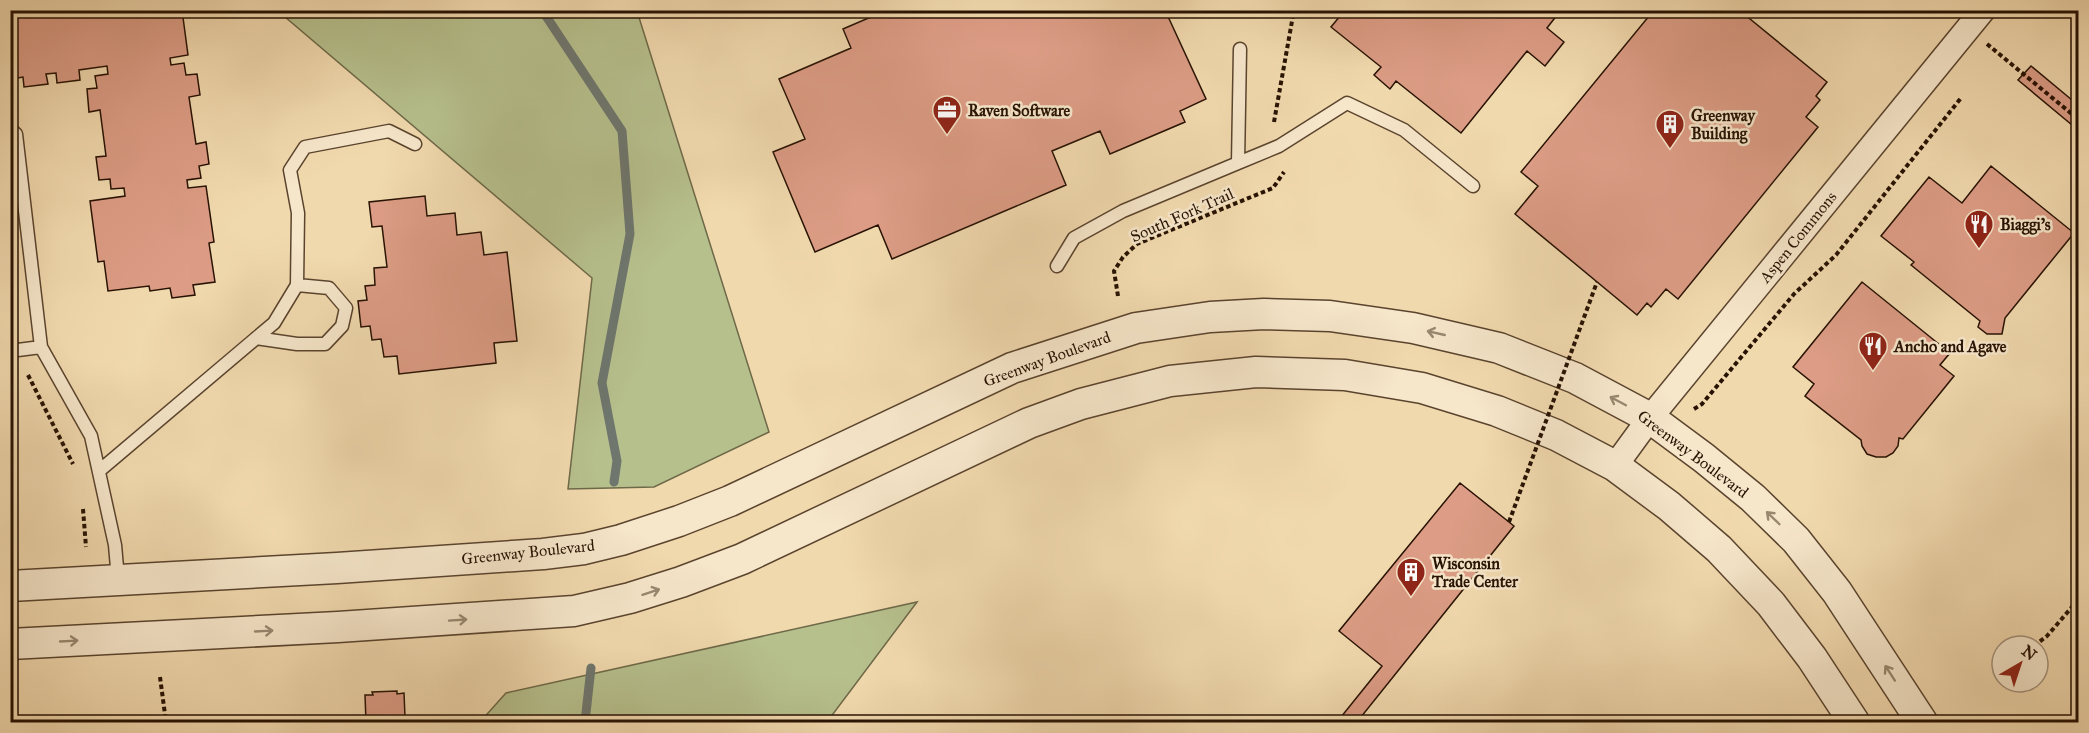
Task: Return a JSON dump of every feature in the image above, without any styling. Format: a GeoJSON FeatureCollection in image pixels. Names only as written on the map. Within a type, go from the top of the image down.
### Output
{"type":"FeatureCollection","features":[{"type":"Feature","properties":{"kind":"street","name":"Aspen Commons"},"geometry":{"type":"LineString","coordinates":[[1615,466],[1650,418],[1975,19]]}},
{"type":"Feature","properties":{"kind":"street","name":"Greenway Boulevard"},"geometry":{"type":"LineString","coordinates":[[10,586],[337,568],[543,554],[584,549],[621,540],[679,521],[730,501],[1012,368],[1136,328],[1210,317],[1264,314],[1330,316],[1413,328],[1500,348],[1575,378],[1650,418],[1753,498],[1796,540],[1837,592],[1922,723]]}},
{"type":"Feature","properties":{"kind":"street"},"geometry":{"type":"LineString","coordinates":[[10,644],[338,627],[574,611],[640,595],[742,558],[1029,423],[1070,408],[1181,380],[1256,372],[1345,375],[1422,388],[1497,411],[1556,435],[1615,466],[1669,506],[1719,549],[1771,603],[1812,658],[1854,723]]}},
{"type":"Feature","properties":{"kind":"lane"},"geometry":{"type":"LineString","coordinates":[[1238,163],[1240,49]]}},
{"type":"Feature","properties":{"kind":"lane"},"geometry":{"type":"LineString","coordinates":[[1057,266],[1074,238],[1123,211],[1279,146],[1347,103],[1404,130],[1473,186]]}},
{"type":"Feature","properties":{"kind":"lane"},"geometry":{"type":"LineString","coordinates":[[10,129],[16,134],[41,346],[91,436],[116,545],[118,579]]}},
{"type":"Feature","properties":{"kind":"lane"},"geometry":{"type":"LineString","coordinates":[[99,471],[273,323],[297,285],[298,213],[290,170],[305,147],[389,130],[415,144]]}},
{"type":"Feature","properties":{"kind":"lane"},"geometry":{"type":"LineString","coordinates":[[256,338],[297,344],[325,344],[342,326],[346,308],[329,288],[297,285]]}},
{"type":"Feature","properties":{"kind":"lane"},"geometry":{"type":"LineString","coordinates":[[10,351],[41,346]]}},
{"type":"Feature","properties":{"kind":"path"},"geometry":{"type":"LineString","coordinates":[[1274,122],[1294,10]]}},
{"type":"Feature","properties":{"kind":"path"},"geometry":{"type":"LineString","coordinates":[[1975,19],[2079,119]]}},
{"type":"Feature","properties":{"kind":"path"},"geometry":{"type":"LineString","coordinates":[[1688,410],[1696,409],[1702,404],[1794,294],[1836,255],[1961,98]]}},
{"type":"Feature","properties":{"kind":"path","name":"South Fork Trail"},"geometry":{"type":"LineString","coordinates":[[1118,296],[1114,271],[1123,256],[1137,244],[1273,188],[1284,172]]}},
{"type":"Feature","properties":{"kind":"path"},"geometry":{"type":"LineString","coordinates":[[1509,522],[1597,282]]}},
{"type":"Feature","properties":{"kind":"path"},"geometry":{"type":"LineString","coordinates":[[28,375],[76,470]]}},
{"type":"Feature","properties":{"kind":"path"},"geometry":{"type":"LineString","coordinates":[[82,503],[86,547]]}},
{"type":"Feature","properties":{"kind":"path"},"geometry":{"type":"LineString","coordinates":[[2049,634],[2079,600]]}},
{"type":"Feature","properties":{"kind":"path"},"geometry":{"type":"LineString","coordinates":[[160,677],[166,723]]}},
{"type":"Feature","properties":{"kind":"green space"},"geometry":{"type":"Polygon","coordinates":[[[278,11],[637,11],[769,432],[654,487],[568,489],[592,278],[278,11]]]}},
{"type":"Feature","properties":{"kind":"green space"},"geometry":{"type":"Polygon","coordinates":[[[917,602],[827,722],[480,722],[506,693],[917,602]]]}},
{"type":"Feature","properties":{"kind":"building"},"geometry":{"type":"Polygon","coordinates":[[[10,10],[182,10],[188,55],[170,58],[171,65],[184,63],[186,75],[197,74],[200,95],[189,97],[196,144],[206,142],[209,164],[199,166],[201,178],[187,180],[188,188],[206,186],[214,242],[209,243],[215,282],[193,285],[195,295],[172,298],[170,288],[150,291],[149,286],[108,291],[104,261],[98,262],[90,201],[125,196],[124,188],[111,189],[110,179],[99,180],[96,157],[106,156],[100,110],[89,112],[87,89],[97,88],[95,76],[108,74],[107,66],[79,70],[80,80],[57,83],[56,73],[46,74],[48,84],[24,87],[23,77],[11,79],[10,10]]]}},
{"type":"Feature","properties":{"kind":"building","name":"Raven Software"},"geometry":{"type":"Polygon","coordinates":[[[887,10],[1165,10],[1206,99],[1180,111],[1185,122],[1110,154],[1100,131],[1052,151],[1066,185],[892,259],[878,225],[815,252],[773,152],[805,139],[779,79],[851,48],[843,29],[887,10]]]}},
{"type":"Feature","properties":{"kind":"building"},"geometry":{"type":"Polygon","coordinates":[[[1345,10],[1561,10],[1547,28],[1564,42],[1545,66],[1527,51],[1461,133],[1396,81],[1390,89],[1374,75],[1381,67],[1331,27],[1345,10]]]}},
{"type":"Feature","properties":{"kind":"building","name":"Greenway Building"},"geometry":{"type":"Polygon","coordinates":[[[1654,10],[1677,10],[1680,13],[1683,10],[1739,10],[1827,82],[1816,96],[1820,100],[1806,117],[1818,127],[1678,299],[1666,289],[1651,307],[1647,303],[1637,315],[1515,214],[1538,186],[1521,172],[1654,10]]]}},
{"type":"Feature","properties":{"kind":"building"},"geometry":{"type":"Polygon","coordinates":[[[2031,66],[2078,105],[2078,130],[2018,80],[2031,66]]]}},
{"type":"Feature","properties":{"kind":"building","name":"Biaggi's"},"geometry":{"type":"Polygon","coordinates":[[[1991,166],[2074,233],[2005,318],[2002,334],[1987,334],[1978,327],[1980,321],[1911,265],[1914,262],[1881,236],[1929,177],[1962,203],[1991,166]]]}},
{"type":"Feature","properties":{"kind":"building"},"geometry":{"type":"Polygon","coordinates":[[[425,196],[427,216],[455,213],[457,235],[481,232],[484,255],[507,252],[517,341],[494,343],[496,363],[399,374],[397,356],[384,357],[381,339],[372,340],[370,326],[361,327],[358,301],[367,300],[365,286],[375,285],[374,268],[387,267],[382,226],[372,227],[369,202],[425,196]]]}},
{"type":"Feature","properties":{"kind":"building","name":"Ancho and Agave"},"geometry":{"type":"Polygon","coordinates":[[[1862,282],[1950,353],[1940,365],[1954,376],[1903,439],[1899,438],[1898,446],[1893,453],[1886,457],[1867,454],[1861,440],[1805,396],[1814,384],[1793,367],[1862,282]]]}},
{"type":"Feature","properties":{"kind":"building","name":"Wisconsin Trade Center"},"geometry":{"type":"Polygon","coordinates":[[[1460,483],[1514,526],[1357,722],[1337,722],[1382,666],[1339,631],[1460,483]]]}},
{"type":"Feature","properties":{"kind":"building"},"geometry":{"type":"Polygon","coordinates":[[[397,691],[397,694],[404,693],[405,717],[433,716],[434,722],[366,722],[365,695],[373,695],[372,692],[397,691]]]}},
{"type":"Feature","properties":{"kind":"waterway"},"geometry":{"type":"LineString","coordinates":[[542,10],[622,131],[630,234],[602,383],[617,461],[614,482]]}},
{"type":"Feature","properties":{"kind":"waterway"},"geometry":{"type":"LineString","coordinates":[[585,722],[591,668]]}},
{"type":"Feature","properties":{"kind":"place","name":"Raven Software"},"geometry":{"type":"Point","coordinates":[947,136]}},
{"type":"Feature","properties":{"kind":"place","name":"Greenway Building"},"geometry":{"type":"Point","coordinates":[1670,150]}},
{"type":"Feature","properties":{"kind":"place","name":"Biaggi's"},"geometry":{"type":"Point","coordinates":[1979,250]}},
{"type":"Feature","properties":{"kind":"place","name":"Ancho and Agave"},"geometry":{"type":"Point","coordinates":[1873,372]}},
{"type":"Feature","properties":{"kind":"place","name":"Wisconsin Trade Center"},"geometry":{"type":"Point","coordinates":[1411,598]}}]}
